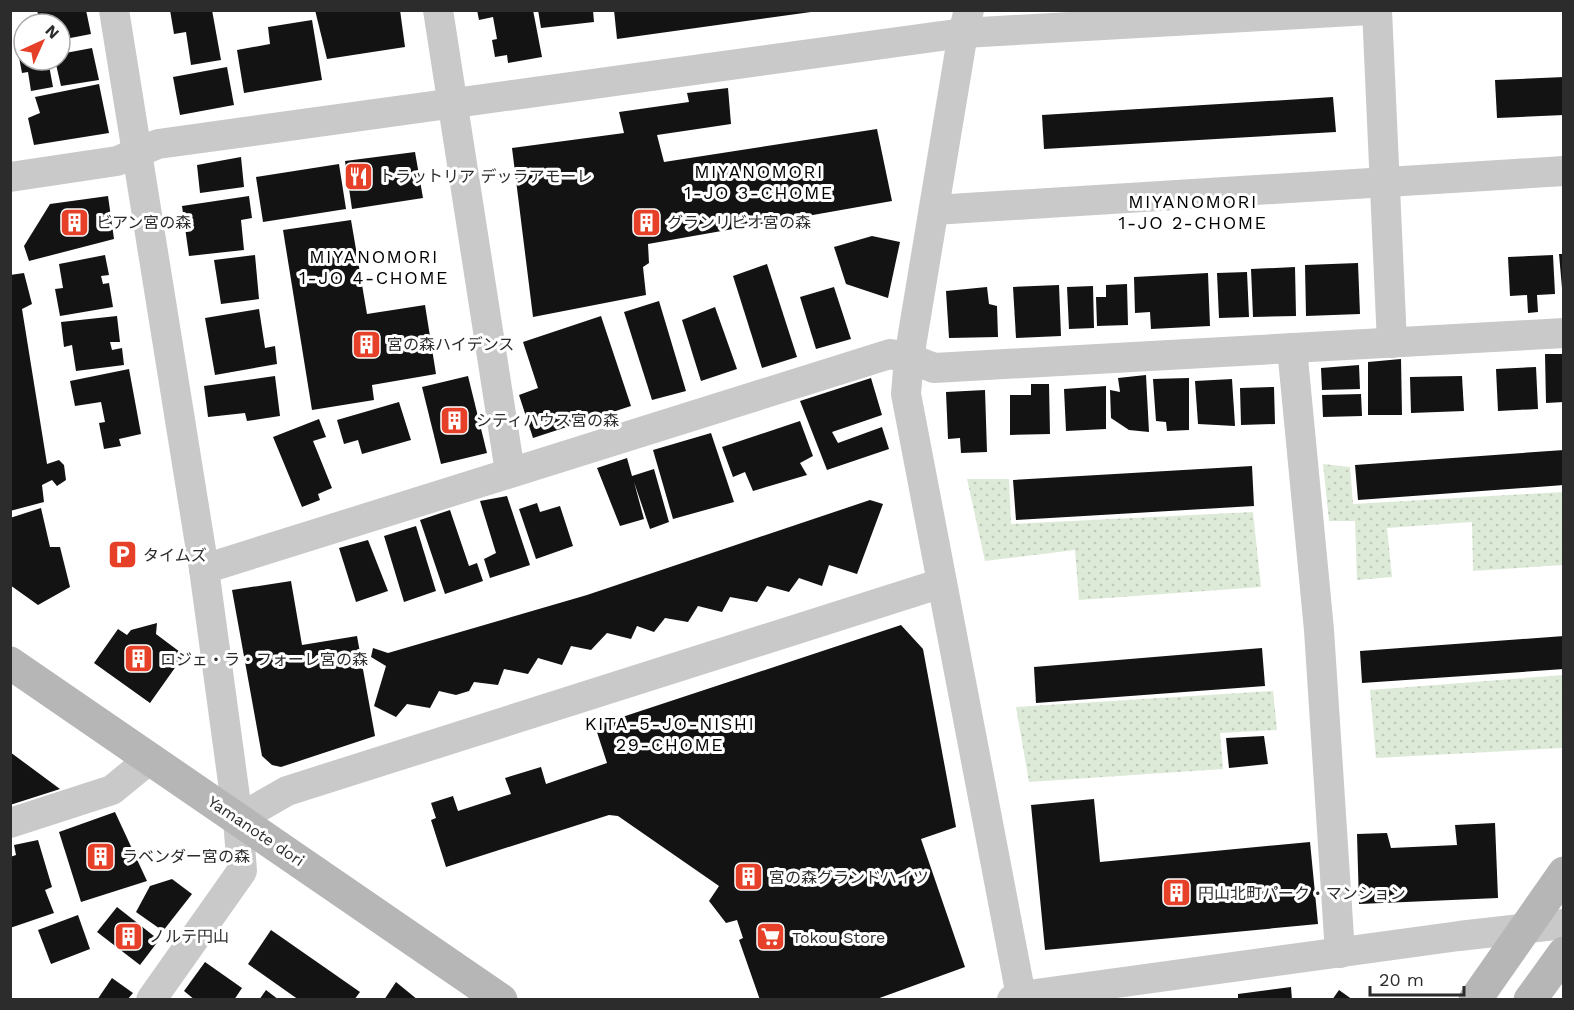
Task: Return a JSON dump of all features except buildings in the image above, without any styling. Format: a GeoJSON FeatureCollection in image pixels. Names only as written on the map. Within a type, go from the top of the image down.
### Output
{"type":"FeatureCollection","features":[{"type":"Feature","properties":{"kind":"main road","name":"Yamanote dori"},"geometry":{"type":"LineString","coordinates":[[10,663],[501,999]]}},
{"type":"Feature","properties":{"kind":"main road"},"geometry":{"type":"LineString","coordinates":[[1475,999],[1563,873]]}},
{"type":"Feature","properties":{"kind":"main road"},"geometry":{"type":"LineString","coordinates":[[1530,999],[1563,952]]}},
{"type":"Feature","properties":{"kind":"street"},"geometry":{"type":"LineString","coordinates":[[114,10],[204,569],[238,819],[242,871],[151,999]]}},
{"type":"Feature","properties":{"kind":"street"},"geometry":{"type":"LineString","coordinates":[[438,10],[510,472]]}},
{"type":"Feature","properties":{"kind":"street"},"geometry":{"type":"LineString","coordinates":[[10,177],[117,161],[158,144],[452,104],[966,22],[1370,10]]}},
{"type":"Feature","properties":{"kind":"street"},"geometry":{"type":"LineString","coordinates":[[1377,10],[1392,343]]}},
{"type":"Feature","properties":{"kind":"street"},"geometry":{"type":"LineString","coordinates":[[966,22],[909,358],[906,394],[1016,998],[1563,924]]}},
{"type":"Feature","properties":{"kind":"street"},"geometry":{"type":"LineString","coordinates":[[934,210],[1563,171]]}},
{"type":"Feature","properties":{"kind":"street"},"geometry":{"type":"LineString","coordinates":[[204,569],[890,354],[909,358],[934,368],[1563,333]]}},
{"type":"Feature","properties":{"kind":"street"},"geometry":{"type":"LineString","coordinates":[[1292,348],[1319,630],[1340,953]]}},
{"type":"Feature","properties":{"kind":"street"},"geometry":{"type":"LineString","coordinates":[[238,819],[287,791],[942,582]]}},
{"type":"Feature","properties":{"kind":"street"},"geometry":{"type":"LineString","coordinates":[[10,823],[112,790],[150,759]]}},
{"type":"Feature","properties":{"kind":"green space"},"geometry":{"type":"Polygon","coordinates":[[[1323,464],[1350,467],[1353,504],[1563,492],[1563,565],[1473,571],[1472,522],[1387,528],[1392,577],[1357,580],[1355,521],[1329,521],[1323,464]]]}},
{"type":"Feature","properties":{"kind":"green space"},"geometry":{"type":"Polygon","coordinates":[[[967,479],[1009,479],[1011,524],[1253,512],[1261,587],[1079,600],[1075,550],[985,561],[967,479]]]}},
{"type":"Feature","properties":{"kind":"green space"},"geometry":{"type":"Polygon","coordinates":[[[1563,675],[1563,748],[1376,758],[1370,690],[1563,675]]]}},
{"type":"Feature","properties":{"kind":"green space"},"geometry":{"type":"Polygon","coordinates":[[[1273,691],[1277,730],[1220,733],[1223,769],[1029,782],[1016,707],[1273,691]]]}},
{"type":"Feature","properties":{"kind":"place","name":"トラットリア デッラアモーレ"},"geometry":{"type":"Point","coordinates":[358,176]}},
{"type":"Feature","properties":{"kind":"place","name":"ビアン宮の森"},"geometry":{"type":"Point","coordinates":[75,222]}},
{"type":"Feature","properties":{"kind":"place","name":"グランリビオ宮の森"},"geometry":{"type":"Point","coordinates":[646,222]}},
{"type":"Feature","properties":{"kind":"place","name":"宮の森ハイデンス"},"geometry":{"type":"Point","coordinates":[366,344]}},
{"type":"Feature","properties":{"kind":"place","name":"シティハウス宮の森"},"geometry":{"type":"Point","coordinates":[455,420]}},
{"type":"Feature","properties":{"kind":"place","name":"タイムズ"},"geometry":{"type":"Point","coordinates":[122,555]}},
{"type":"Feature","properties":{"kind":"place","name":"ロジェ・ラ・フォーレ宮の森"},"geometry":{"type":"Point","coordinates":[139,659]}},
{"type":"Feature","properties":{"kind":"place","name":"ラベンダー宮の森"},"geometry":{"type":"Point","coordinates":[101,856]}},
{"type":"Feature","properties":{"kind":"place","name":"宮の森グランドハイツ"},"geometry":{"type":"Point","coordinates":[748,877]}},
{"type":"Feature","properties":{"kind":"place","name":"円山北町パーク・マンション"},"geometry":{"type":"Point","coordinates":[1177,893]}},
{"type":"Feature","properties":{"kind":"place","name":"ノルテ円山"},"geometry":{"type":"Point","coordinates":[128,936]}},
{"type":"Feature","properties":{"kind":"place","name":"Tokou Store"},"geometry":{"type":"Point","coordinates":[771,937]}},
{"type":"Feature","properties":{"kind":"district","name":"MIYANOMORI 1-JO 3-CHOME"},"geometry":{"type":"Point","coordinates":[759,181]}},
{"type":"Feature","properties":{"kind":"district","name":"MIYANOMORI 1-JO 2-CHOME"},"geometry":{"type":"Point","coordinates":[1193,211]}},
{"type":"Feature","properties":{"kind":"district","name":"MIYANOMORI 1-JO 4-CHOME"},"geometry":{"type":"Point","coordinates":[374,266]}},
{"type":"Feature","properties":{"kind":"district","name":"KITA-5-JO-NISHI 29-CHOME"},"geometry":{"type":"Point","coordinates":[670,733]}}]}
